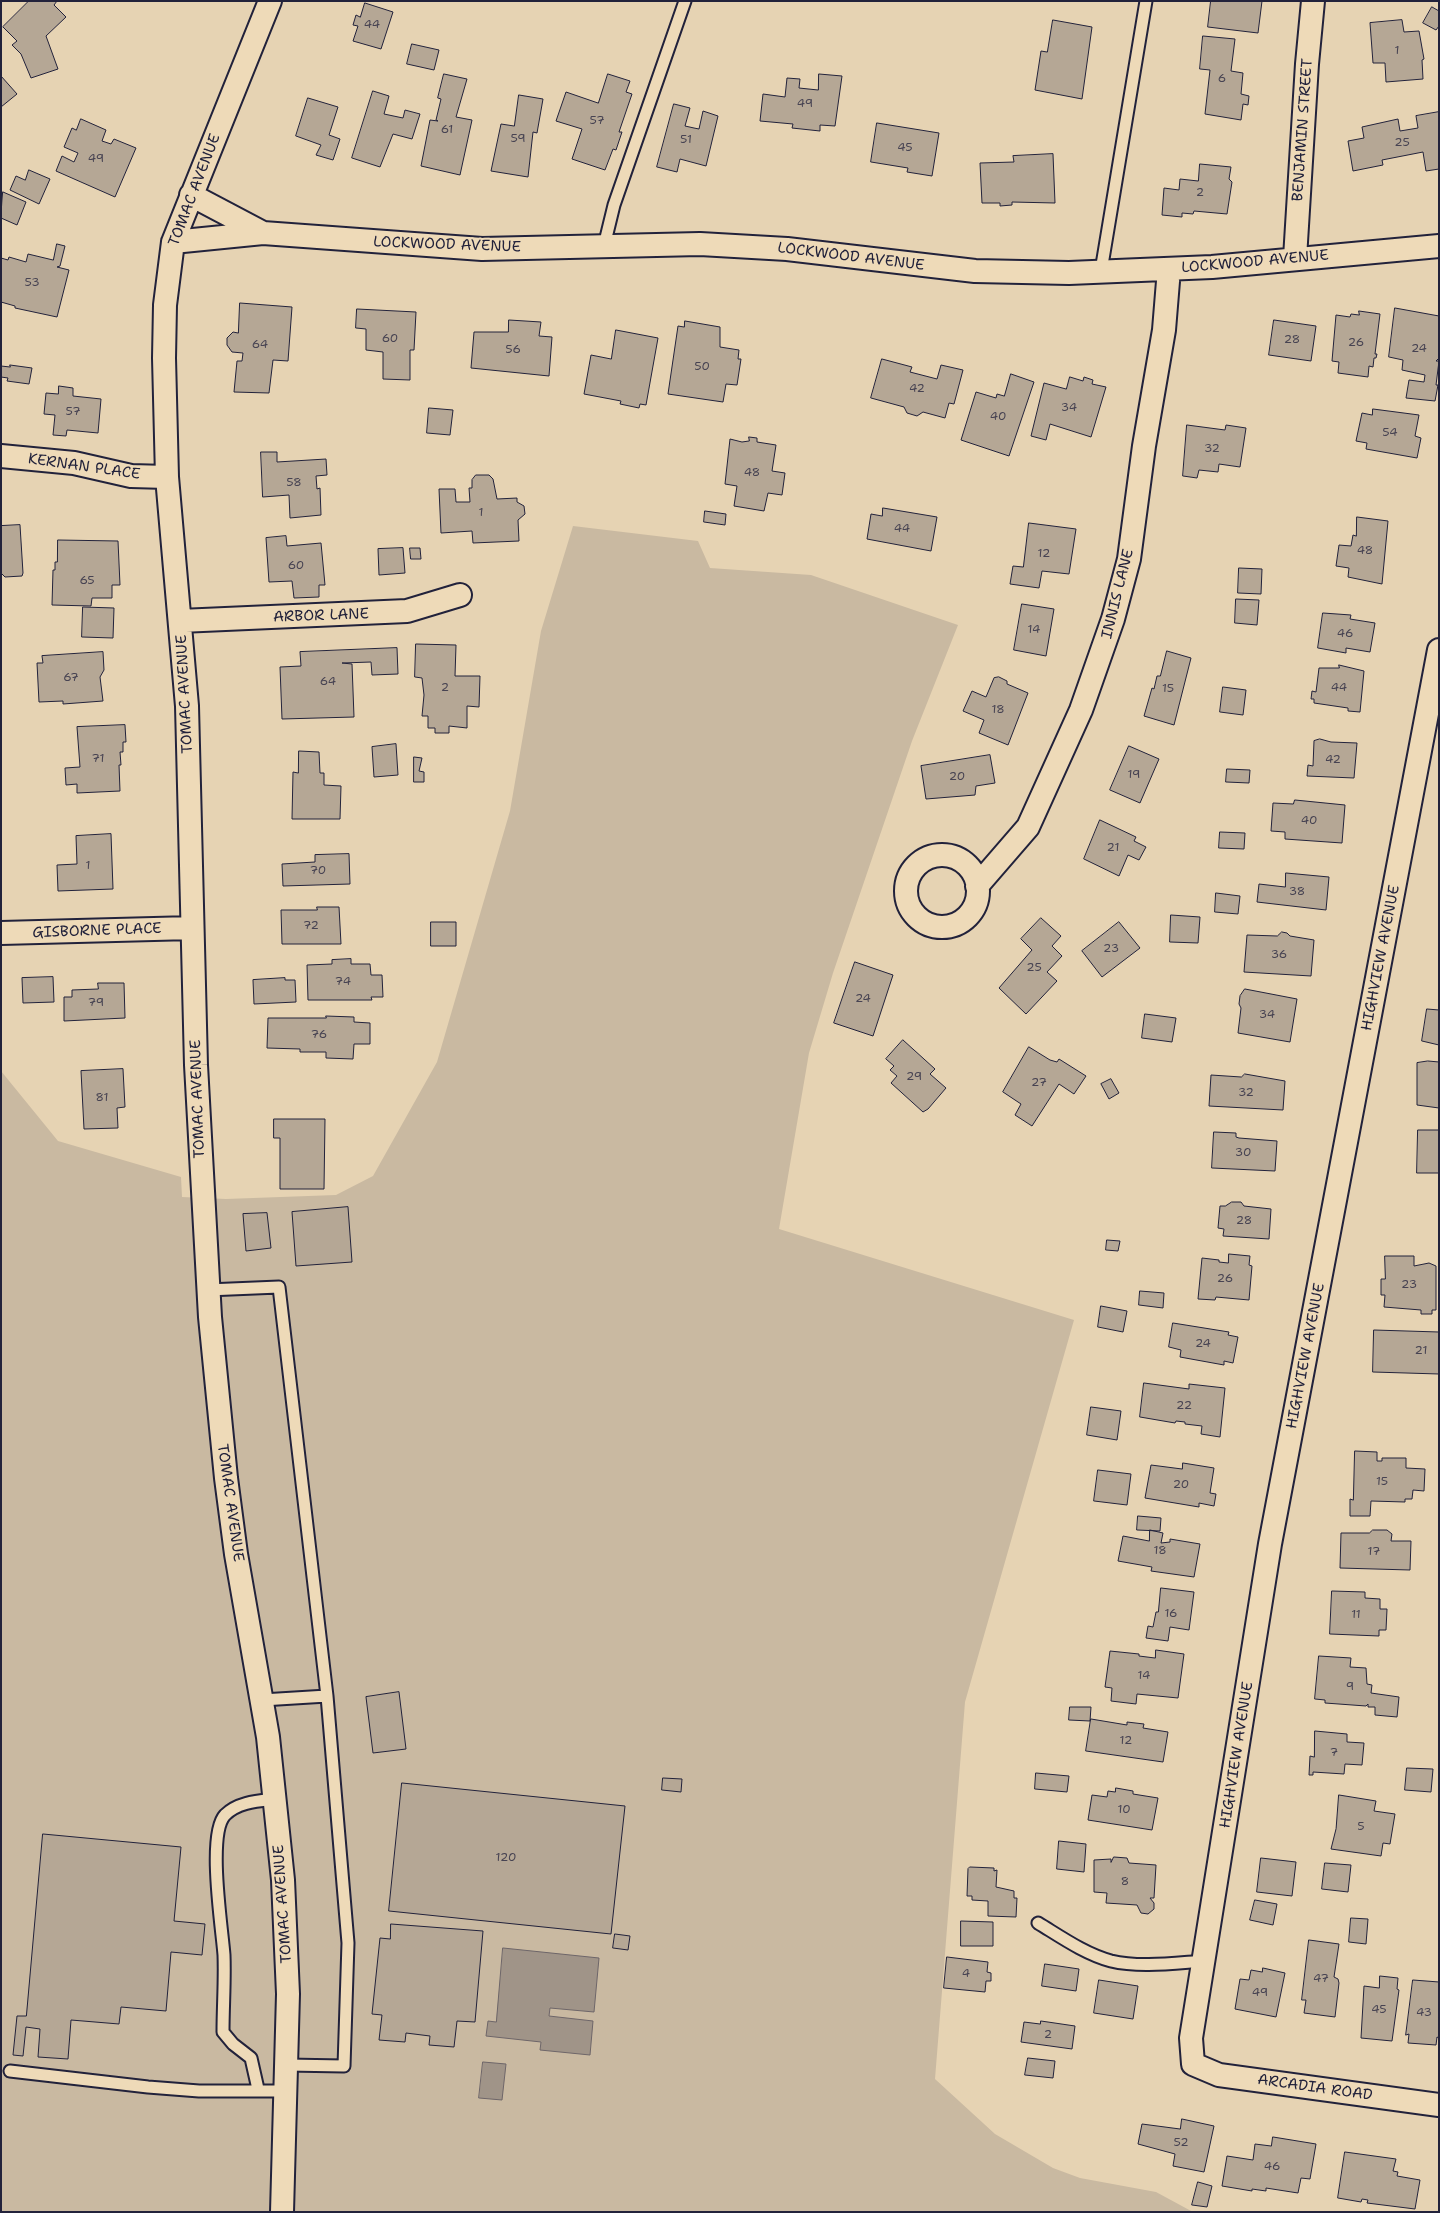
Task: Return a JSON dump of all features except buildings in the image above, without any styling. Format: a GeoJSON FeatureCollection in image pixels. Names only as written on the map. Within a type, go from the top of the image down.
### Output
{"type":"FeatureCollection","features":[{"type":"Feature","properties":{"kind":"street","name":"TOMAC AVENUE"},"geometry":{"type":"LineString","coordinates":[[270,1],[173,242],[164,314],[168,477],[187,706],[192,928],[208,1290],[227,1487],[236,1554],[262,1700],[275,1799],[286,1924],[287,2065],[282,2212]]}},
{"type":"Feature","properties":{"kind":"street","name":"BENJAMIN STREET"},"geometry":{"type":"LineString","coordinates":[[1295,258],[1307,64],[1313,1]]}},
{"type":"Feature","properties":{"kind":"street","name":"LOCKWOOD AVENUE"},"geometry":{"type":"LineString","coordinates":[[191,195],[263,233]]}},
{"type":"Feature","properties":{"kind":"street","name":"LOCKWOOD AVENUE"},"geometry":{"type":"LineString","coordinates":[[173,242],[263,233],[482,249],[700,244],[787,249],[974,271],[1069,273],[1169,269],[1439,246]]}},
{"type":"Feature","properties":{"kind":"street","name":"INNIS LANE"},"geometry":{"type":"LineString","coordinates":[[977,886],[1009,852],[1028,827],[1081,710],[1113,619],[1129,559],[1144,446],[1164,330],[1169,269]]}},
{"type":"Feature","properties":{"kind":"street","name":"KERNAN PLACE"},"geometry":{"type":"LineString","coordinates":[[1,456],[74,463],[132,476],[168,477]]}},
{"type":"Feature","properties":{"kind":"street","name":"ARBOR LANE"},"geometry":{"type":"LineString","coordinates":[[180,621],[407,611],[460,595]]}},
{"type":"Feature","properties":{"kind":"street","name":"HIGHVIEW AVENUE"},"geometry":{"type":"LineString","coordinates":[[1193,2064],[1191,2038],[1272,1534],[1439,650]]}},
{"type":"Feature","properties":{"kind":"street","name":"GISBORNE PLACE"},"geometry":{"type":"LineString","coordinates":[[1,933],[192,928]]}},
{"type":"Feature","properties":{"kind":"street","name":"ARCADIA ROAD"},"geometry":{"type":"LineString","coordinates":[[1193,2064],[1219,2075],[1439,2105]]}},
{"type":"Feature","properties":{"kind":"lane"},"geometry":{"type":"LineString","coordinates":[[604,246],[614,205],[686,1]]}},
{"type":"Feature","properties":{"kind":"lane"},"geometry":{"type":"LineString","coordinates":[[1101,271],[1146,1]]}},
{"type":"Feature","properties":{"kind":"lane"},"geometry":{"type":"LineString","coordinates":[[208,1290],[280,1287],[327,1696],[348,1944],[344,2066],[287,2065]]}},
{"type":"Feature","properties":{"kind":"lane"},"geometry":{"type":"LineString","coordinates":[[262,1700],[327,1696]]}},
{"type":"Feature","properties":{"kind":"lane"},"geometry":{"type":"LineString","coordinates":[[258,2089],[251,2058],[233,2044],[223,2032],[224,1957],[216,1874],[218,1829],[224,1816],[237,1806],[275,1799]]}},
{"type":"Feature","properties":{"kind":"lane"},"geometry":{"type":"LineString","coordinates":[[1038,1923],[1072,1943],[1111,1961],[1132,1964],[1204,1961]]}},
{"type":"Feature","properties":{"kind":"lane"},"geometry":{"type":"LineString","coordinates":[[10,2071],[148,2088],[199,2091],[258,2089],[286,2091]]}},
{"type":"Feature","properties":{"kind":"shaded area"},"geometry":{"type":"Polygon","coordinates":[[[573,526],[698,541],[710,568],[811,575],[958,625],[912,741],[833,973],[809,1053],[779,1229],[1074,1320],[965,1702],[935,2079],[995,2134],[1053,2168],[1080,2178],[1156,2192],[1193,2212],[1,2212],[1,1071],[58,1141],[181,1177],[182,1197],[226,1199],[336,1195],[373,1176],[437,1062],[510,811],[541,631],[573,526]]]}},
{"type":"Feature","properties":{"kind":"shaded area"},"geometry":{"type":"Polygon","coordinates":[[[503,1948],[599,1958],[594,2012],[550,2008],[549,2016],[593,2021],[590,2055],[540,2050],[541,2042],[486,2036],[488,2021],[496,2022],[503,1948]]]}},
{"type":"Feature","properties":{"kind":"shaded area"},"geometry":{"type":"Polygon","coordinates":[[[483,2062],[506,2064],[502,2100],[479,2098],[483,2062]]]}}]}
